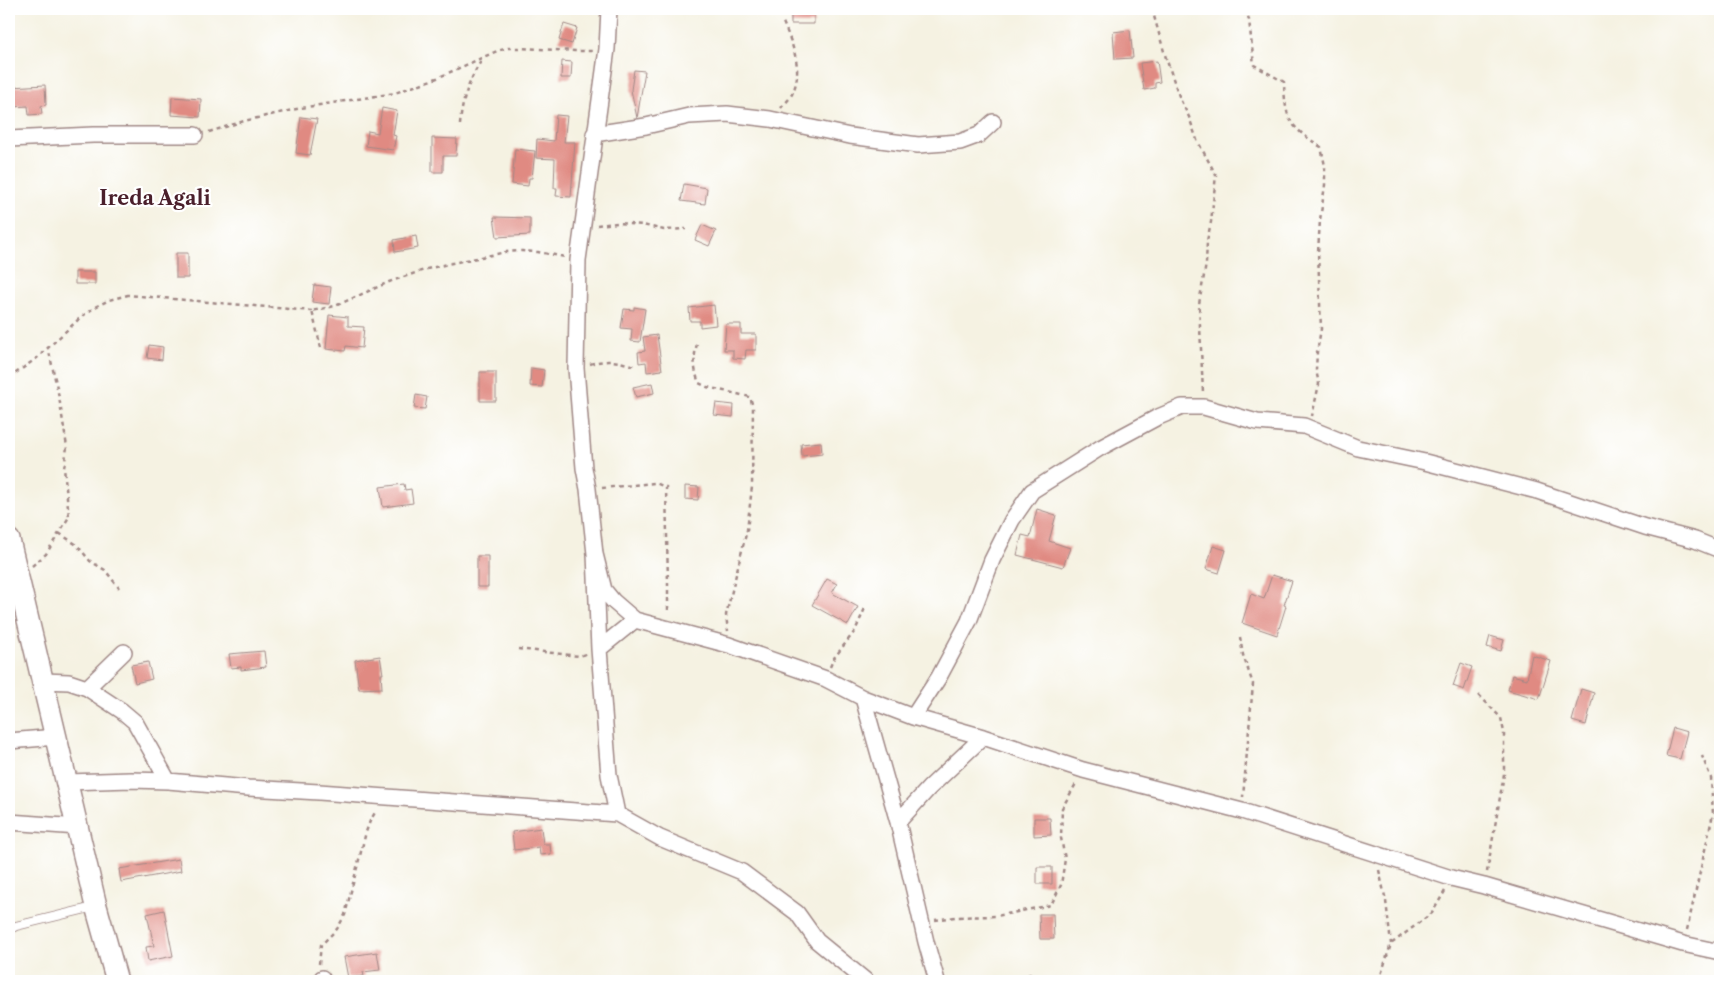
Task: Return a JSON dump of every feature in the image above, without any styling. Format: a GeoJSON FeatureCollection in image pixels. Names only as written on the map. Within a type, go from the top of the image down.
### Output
{"type":"FeatureCollection","features":[{"type":"Feature","properties":{"kind":"street"},"geometry":{"type":"LineString","coordinates":[[609,9],[606,49],[578,260],[576,368],[584,468],[588,489],[594,554],[598,649],[608,775],[617,814]]}},
{"type":"Feature","properties":{"kind":"street"},"geometry":{"type":"LineString","coordinates":[[594,134],[646,126],[690,116],[727,114],[770,119],[850,136],[918,145],[960,142],[979,135],[993,122]]}},
{"type":"Feature","properties":{"kind":"street"},"geometry":{"type":"LineString","coordinates":[[9,139],[93,135],[195,136]]}},
{"type":"Feature","properties":{"kind":"street"},"geometry":{"type":"LineString","coordinates":[[913,717],[969,621],[992,560],[1012,520],[1032,491],[1100,448],[1156,418],[1182,407],[1204,407],[1257,422],[1304,426],[1358,448],[1425,462],[1537,491],[1645,527],[1695,540],[1720,550]]}},
{"type":"Feature","properties":{"kind":"street"},"geometry":{"type":"LineString","coordinates":[[9,540],[96,906],[117,981]]}},
{"type":"Feature","properties":{"kind":"street"},"geometry":{"type":"LineString","coordinates":[[594,554],[604,590],[613,601],[635,620],[729,645],[826,679],[863,698],[913,717],[983,737],[1083,770],[1242,811],[1451,878],[1683,944],[1720,952]]}},
{"type":"Feature","properties":{"kind":"street"},"geometry":{"type":"LineString","coordinates":[[598,649],[635,620]]}},
{"type":"Feature","properties":{"kind":"street"},"geometry":{"type":"LineString","coordinates":[[87,688],[124,652]]}},
{"type":"Feature","properties":{"kind":"street"},"geometry":{"type":"LineString","coordinates":[[43,681],[69,682],[87,688],[109,701],[135,722],[168,781]]}},
{"type":"Feature","properties":{"kind":"street"},"geometry":{"type":"LineString","coordinates":[[863,698],[898,822],[937,981]]}},
{"type":"Feature","properties":{"kind":"street"},"geometry":{"type":"LineString","coordinates":[[9,741],[56,736]]}},
{"type":"Feature","properties":{"kind":"street"},"geometry":{"type":"LineString","coordinates":[[898,822],[929,788],[983,737]]}},
{"type":"Feature","properties":{"kind":"street"},"geometry":{"type":"LineString","coordinates":[[68,782],[168,781],[617,814],[660,838],[742,872],[797,912],[817,941],[866,981]]}},
{"type":"Feature","properties":{"kind":"street"},"geometry":{"type":"LineString","coordinates":[[9,822],[78,827]]}},
{"type":"Feature","properties":{"kind":"lane"},"geometry":{"type":"LineString","coordinates":[[9,930],[16,926],[96,906]]}},
{"type":"Feature","properties":{"kind":"path"},"geometry":{"type":"LineString","coordinates":[[1152,9],[1165,56],[1180,99],[1190,117],[1197,140],[1216,175],[1200,304],[1204,407]]}},
{"type":"Feature","properties":{"kind":"path"},"geometry":{"type":"LineString","coordinates":[[1246,9],[1254,65],[1284,82],[1284,106],[1289,118],[1301,134],[1321,146],[1325,166],[1325,185],[1318,252],[1321,329],[1316,370],[1319,384],[1312,419],[1304,426]]}},
{"type":"Feature","properties":{"kind":"path"},"geometry":{"type":"LineString","coordinates":[[770,119],[791,97],[797,80],[798,68],[793,45],[782,20]]}},
{"type":"Feature","properties":{"kind":"path"},"geometry":{"type":"LineString","coordinates":[[195,136],[244,121],[301,108],[395,93],[437,78],[497,51],[515,48],[575,51],[606,49]]}},
{"type":"Feature","properties":{"kind":"path"},"geometry":{"type":"LineString","coordinates":[[460,125],[464,97],[475,71],[484,57]]}},
{"type":"Feature","properties":{"kind":"path"},"geometry":{"type":"LineString","coordinates":[[583,227],[617,223],[643,225],[664,230],[686,229]]}},
{"type":"Feature","properties":{"kind":"path"},"geometry":{"type":"LineString","coordinates":[[9,378],[95,307],[109,300],[128,295],[312,311],[334,306],[389,282],[427,269],[506,252],[538,252],[578,260]]}},
{"type":"Feature","properties":{"kind":"path"},"geometry":{"type":"LineString","coordinates":[[312,311],[320,348]]}},
{"type":"Feature","properties":{"kind":"path"},"geometry":{"type":"LineString","coordinates":[[696,344],[694,355],[699,383],[707,387],[750,397],[753,407],[752,487],[747,530],[726,615],[729,645]]}},
{"type":"Feature","properties":{"kind":"path"},"geometry":{"type":"LineString","coordinates":[[17,576],[29,570],[46,554],[69,517],[64,468],[67,447],[48,347]]}},
{"type":"Feature","properties":{"kind":"path"},"geometry":{"type":"LineString","coordinates":[[576,368],[598,362],[617,360],[634,366]]}},
{"type":"Feature","properties":{"kind":"path"},"geometry":{"type":"LineString","coordinates":[[588,489],[656,483],[666,487],[667,628]]}},
{"type":"Feature","properties":{"kind":"path"},"geometry":{"type":"LineString","coordinates":[[59,533],[77,545],[90,561],[105,570],[119,588]]}},
{"type":"Feature","properties":{"kind":"path"},"geometry":{"type":"LineString","coordinates":[[826,679],[834,658],[855,631],[866,606]]}},
{"type":"Feature","properties":{"kind":"path"},"geometry":{"type":"LineString","coordinates":[[1240,637],[1243,655],[1253,684],[1242,811]]}},
{"type":"Feature","properties":{"kind":"path"},"geometry":{"type":"LineString","coordinates":[[518,649],[579,656],[598,649]]}},
{"type":"Feature","properties":{"kind":"path"},"geometry":{"type":"LineString","coordinates":[[1479,694],[1500,718],[1504,732],[1504,774],[1484,886]]}},
{"type":"Feature","properties":{"kind":"path"},"geometry":{"type":"LineString","coordinates":[[1683,944],[1714,814],[1711,778],[1702,756]]}},
{"type":"Feature","properties":{"kind":"path"},"geometry":{"type":"LineString","coordinates":[[921,922],[955,917],[997,916],[1051,905],[1061,885],[1065,859],[1061,838],[1062,808],[1083,770]]}},
{"type":"Feature","properties":{"kind":"path"},"geometry":{"type":"LineString","coordinates":[[322,980],[319,960],[321,945],[337,929],[344,915],[370,821],[379,807],[392,797]]}},
{"type":"Feature","properties":{"kind":"path"},"geometry":{"type":"LineString","coordinates":[[1378,854],[1379,875],[1386,901],[1392,944],[1379,981]]}},
{"type":"Feature","properties":{"kind":"path"},"geometry":{"type":"LineString","coordinates":[[1392,944],[1432,913],[1451,878]]}},
{"type":"Feature","properties":{"kind":"path"},"geometry":{"type":"LineString","coordinates":[[1004,981],[1015,980],[1033,973]]}},
{"type":"Feature","properties":{"kind":"building"},"geometry":{"type":"Polygon","coordinates":[[[791,9],[814,9],[814,24],[791,24],[791,9]]]}},
{"type":"Feature","properties":{"kind":"building"},"geometry":{"type":"Polygon","coordinates":[[[564,24],[577,28],[572,44],[559,40],[564,24]]]}},
{"type":"Feature","properties":{"kind":"building"},"geometry":{"type":"Polygon","coordinates":[[[1130,30],[1133,58],[1115,59],[1113,32],[1130,30]]]}},
{"type":"Feature","properties":{"kind":"building"},"geometry":{"type":"Polygon","coordinates":[[[562,61],[572,62],[571,78],[561,78],[562,61]]]}},
{"type":"Feature","properties":{"kind":"building"},"geometry":{"type":"Polygon","coordinates":[[[1157,61],[1160,82],[1155,83],[1155,88],[1144,90],[1140,63],[1157,61]]]}},
{"type":"Feature","properties":{"kind":"building"},"geometry":{"type":"Polygon","coordinates":[[[634,70],[645,71],[637,118],[631,90],[634,70]]]}},
{"type":"Feature","properties":{"kind":"building"},"geometry":{"type":"Polygon","coordinates":[[[45,85],[46,105],[41,106],[42,114],[29,115],[28,106],[12,107],[11,87],[45,85]]]}},
{"type":"Feature","properties":{"kind":"building"},"geometry":{"type":"Polygon","coordinates":[[[172,97],[201,99],[200,117],[171,115],[172,97]]]}},
{"type":"Feature","properties":{"kind":"building"},"geometry":{"type":"Polygon","coordinates":[[[382,108],[397,111],[393,135],[396,136],[393,150],[366,146],[368,131],[378,133],[382,108]]]}},
{"type":"Feature","properties":{"kind":"building"},"geometry":{"type":"Polygon","coordinates":[[[556,115],[567,116],[564,142],[575,142],[571,197],[556,196],[557,188],[554,188],[555,159],[536,158],[537,139],[554,141],[556,115]]]}},
{"type":"Feature","properties":{"kind":"building"},"geometry":{"type":"Polygon","coordinates":[[[301,117],[317,119],[310,155],[296,153],[301,117]]]}},
{"type":"Feature","properties":{"kind":"building"},"geometry":{"type":"Polygon","coordinates":[[[432,138],[457,139],[456,156],[443,156],[443,172],[432,172],[432,138]]]}},
{"type":"Feature","properties":{"kind":"building"},"geometry":{"type":"Polygon","coordinates":[[[515,149],[535,151],[532,178],[529,178],[528,186],[512,184],[515,149]]]}},
{"type":"Feature","properties":{"kind":"building"},"geometry":{"type":"Polygon","coordinates":[[[684,184],[707,188],[705,204],[681,201],[684,184]]]}},
{"type":"Feature","properties":{"kind":"building"},"geometry":{"type":"Polygon","coordinates":[[[494,217],[530,218],[530,235],[497,237],[494,217]]]}},
{"type":"Feature","properties":{"kind":"building"},"geometry":{"type":"Polygon","coordinates":[[[702,225],[716,231],[709,246],[695,240],[702,225]]]}},
{"type":"Feature","properties":{"kind":"building"},"geometry":{"type":"Polygon","coordinates":[[[416,236],[418,248],[395,252],[394,240],[416,236]]]}},
{"type":"Feature","properties":{"kind":"building"},"geometry":{"type":"Polygon","coordinates":[[[176,253],[188,253],[188,278],[176,278],[176,253]]]}},
{"type":"Feature","properties":{"kind":"building"},"geometry":{"type":"Polygon","coordinates":[[[75,272],[95,272],[95,284],[75,284],[75,272]]]}},
{"type":"Feature","properties":{"kind":"building"},"geometry":{"type":"Polygon","coordinates":[[[314,285],[331,287],[329,304],[312,302],[314,285]]]}},
{"type":"Feature","properties":{"kind":"building"},"geometry":{"type":"Polygon","coordinates":[[[714,305],[716,325],[700,327],[700,321],[690,321],[689,308],[714,305]]]}},
{"type":"Feature","properties":{"kind":"building"},"geometry":{"type":"Polygon","coordinates":[[[634,307],[645,309],[640,342],[631,341],[632,329],[621,328],[624,309],[634,310],[634,307]]]}},
{"type":"Feature","properties":{"kind":"building"},"geometry":{"type":"Polygon","coordinates":[[[329,315],[348,317],[348,326],[364,327],[362,348],[346,346],[345,351],[326,349],[329,315]]]}},
{"type":"Feature","properties":{"kind":"building"},"geometry":{"type":"Polygon","coordinates":[[[726,324],[741,324],[741,334],[756,334],[756,350],[746,350],[745,359],[733,358],[733,350],[724,350],[726,324]]]}},
{"type":"Feature","properties":{"kind":"building"},"geometry":{"type":"Polygon","coordinates":[[[657,335],[662,370],[647,372],[646,362],[639,363],[638,352],[645,351],[643,337],[657,335]]]}},
{"type":"Feature","properties":{"kind":"building"},"geometry":{"type":"Polygon","coordinates":[[[149,345],[163,347],[162,360],[147,358],[149,345]]]}},
{"type":"Feature","properties":{"kind":"building"},"geometry":{"type":"Polygon","coordinates":[[[531,368],[544,370],[542,387],[530,386],[531,368]]]}},
{"type":"Feature","properties":{"kind":"building"},"geometry":{"type":"Polygon","coordinates":[[[480,372],[496,372],[496,401],[480,401],[480,372]]]}},
{"type":"Feature","properties":{"kind":"building"},"geometry":{"type":"Polygon","coordinates":[[[652,383],[654,393],[636,397],[633,387],[652,383]]]}},
{"type":"Feature","properties":{"kind":"building"},"geometry":{"type":"Polygon","coordinates":[[[416,395],[427,397],[425,409],[414,408],[416,395]]]}},
{"type":"Feature","properties":{"kind":"building"},"geometry":{"type":"Polygon","coordinates":[[[716,403],[734,405],[733,417],[714,415],[716,403]]]}},
{"type":"Feature","properties":{"kind":"building"},"geometry":{"type":"Polygon","coordinates":[[[821,442],[822,454],[802,456],[801,444],[821,442]]]}},
{"type":"Feature","properties":{"kind":"building"},"geometry":{"type":"Polygon","coordinates":[[[404,484],[405,490],[411,489],[413,503],[383,507],[380,487],[404,484]]]}},
{"type":"Feature","properties":{"kind":"building"},"geometry":{"type":"Polygon","coordinates":[[[685,486],[699,487],[698,500],[685,499],[685,486]]]}},
{"type":"Feature","properties":{"kind":"building"},"geometry":{"type":"Polygon","coordinates":[[[1037,509],[1056,515],[1049,541],[1070,548],[1063,567],[1017,555],[1022,535],[1030,537],[1037,509]]]}},
{"type":"Feature","properties":{"kind":"building"},"geometry":{"type":"Polygon","coordinates":[[[1213,546],[1226,550],[1219,573],[1206,569],[1213,546]]]}},
{"type":"Feature","properties":{"kind":"building"},"geometry":{"type":"Polygon","coordinates":[[[477,556],[488,556],[488,587],[477,587],[477,556]]]}},
{"type":"Feature","properties":{"kind":"building"},"geometry":{"type":"Polygon","coordinates":[[[1272,575],[1292,581],[1277,635],[1242,623],[1251,594],[1264,599],[1272,575]]]}},
{"type":"Feature","properties":{"kind":"building"},"geometry":{"type":"Polygon","coordinates":[[[827,579],[837,584],[832,593],[858,607],[848,625],[812,605],[827,579]]]}},
{"type":"Feature","properties":{"kind":"building"},"geometry":{"type":"Polygon","coordinates":[[[1490,636],[1504,640],[1501,651],[1487,647],[1490,636]]]}},
{"type":"Feature","properties":{"kind":"building"},"geometry":{"type":"Polygon","coordinates":[[[264,651],[266,667],[241,670],[241,667],[231,668],[229,654],[264,651]]]}},
{"type":"Feature","properties":{"kind":"building"},"geometry":{"type":"Polygon","coordinates":[[[1532,655],[1551,661],[1539,699],[1508,690],[1512,675],[1527,679],[1532,655]]]}},
{"type":"Feature","properties":{"kind":"building"},"geometry":{"type":"Polygon","coordinates":[[[380,656],[383,674],[381,674],[382,688],[359,689],[355,660],[380,656]]]}},
{"type":"Feature","properties":{"kind":"building"},"geometry":{"type":"Polygon","coordinates":[[[148,662],[152,679],[135,683],[131,665],[148,662]]]}},
{"type":"Feature","properties":{"kind":"building"},"geometry":{"type":"Polygon","coordinates":[[[1461,663],[1472,667],[1464,690],[1453,686],[1461,663]]]}},
{"type":"Feature","properties":{"kind":"building"},"geometry":{"type":"Polygon","coordinates":[[[1581,689],[1594,693],[1586,725],[1572,721],[1581,689]]]}},
{"type":"Feature","properties":{"kind":"building"},"geometry":{"type":"Polygon","coordinates":[[[1673,728],[1687,732],[1680,759],[1666,756],[1673,728]]]}},
{"type":"Feature","properties":{"kind":"building"},"geometry":{"type":"Polygon","coordinates":[[[1034,818],[1050,818],[1051,835],[1034,836],[1034,818]]]}},
{"type":"Feature","properties":{"kind":"building"},"geometry":{"type":"Polygon","coordinates":[[[541,828],[543,844],[550,844],[551,854],[540,855],[539,847],[514,850],[512,832],[541,828]]]}},
{"type":"Feature","properties":{"kind":"building"},"geometry":{"type":"Polygon","coordinates":[[[179,859],[181,871],[121,882],[119,869],[179,859]]]}},
{"type":"Feature","properties":{"kind":"building"},"geometry":{"type":"Polygon","coordinates":[[[1037,867],[1052,867],[1052,884],[1037,884],[1037,867]]]}},
{"type":"Feature","properties":{"kind":"building"},"geometry":{"type":"Polygon","coordinates":[[[164,910],[173,956],[148,961],[146,947],[154,946],[147,914],[164,910]]]}},
{"type":"Feature","properties":{"kind":"building"},"geometry":{"type":"Polygon","coordinates":[[[1039,914],[1053,914],[1054,939],[1040,939],[1039,914]]]}},
{"type":"Feature","properties":{"kind":"building"},"geometry":{"type":"Polygon","coordinates":[[[377,952],[380,970],[363,972],[364,976],[348,978],[344,957],[377,952]]]}},
{"type":"Feature","properties":{"kind":"district","name":"Ireda Agali"},"geometry":{"type":"Point","coordinates":[155,198]}}]}
